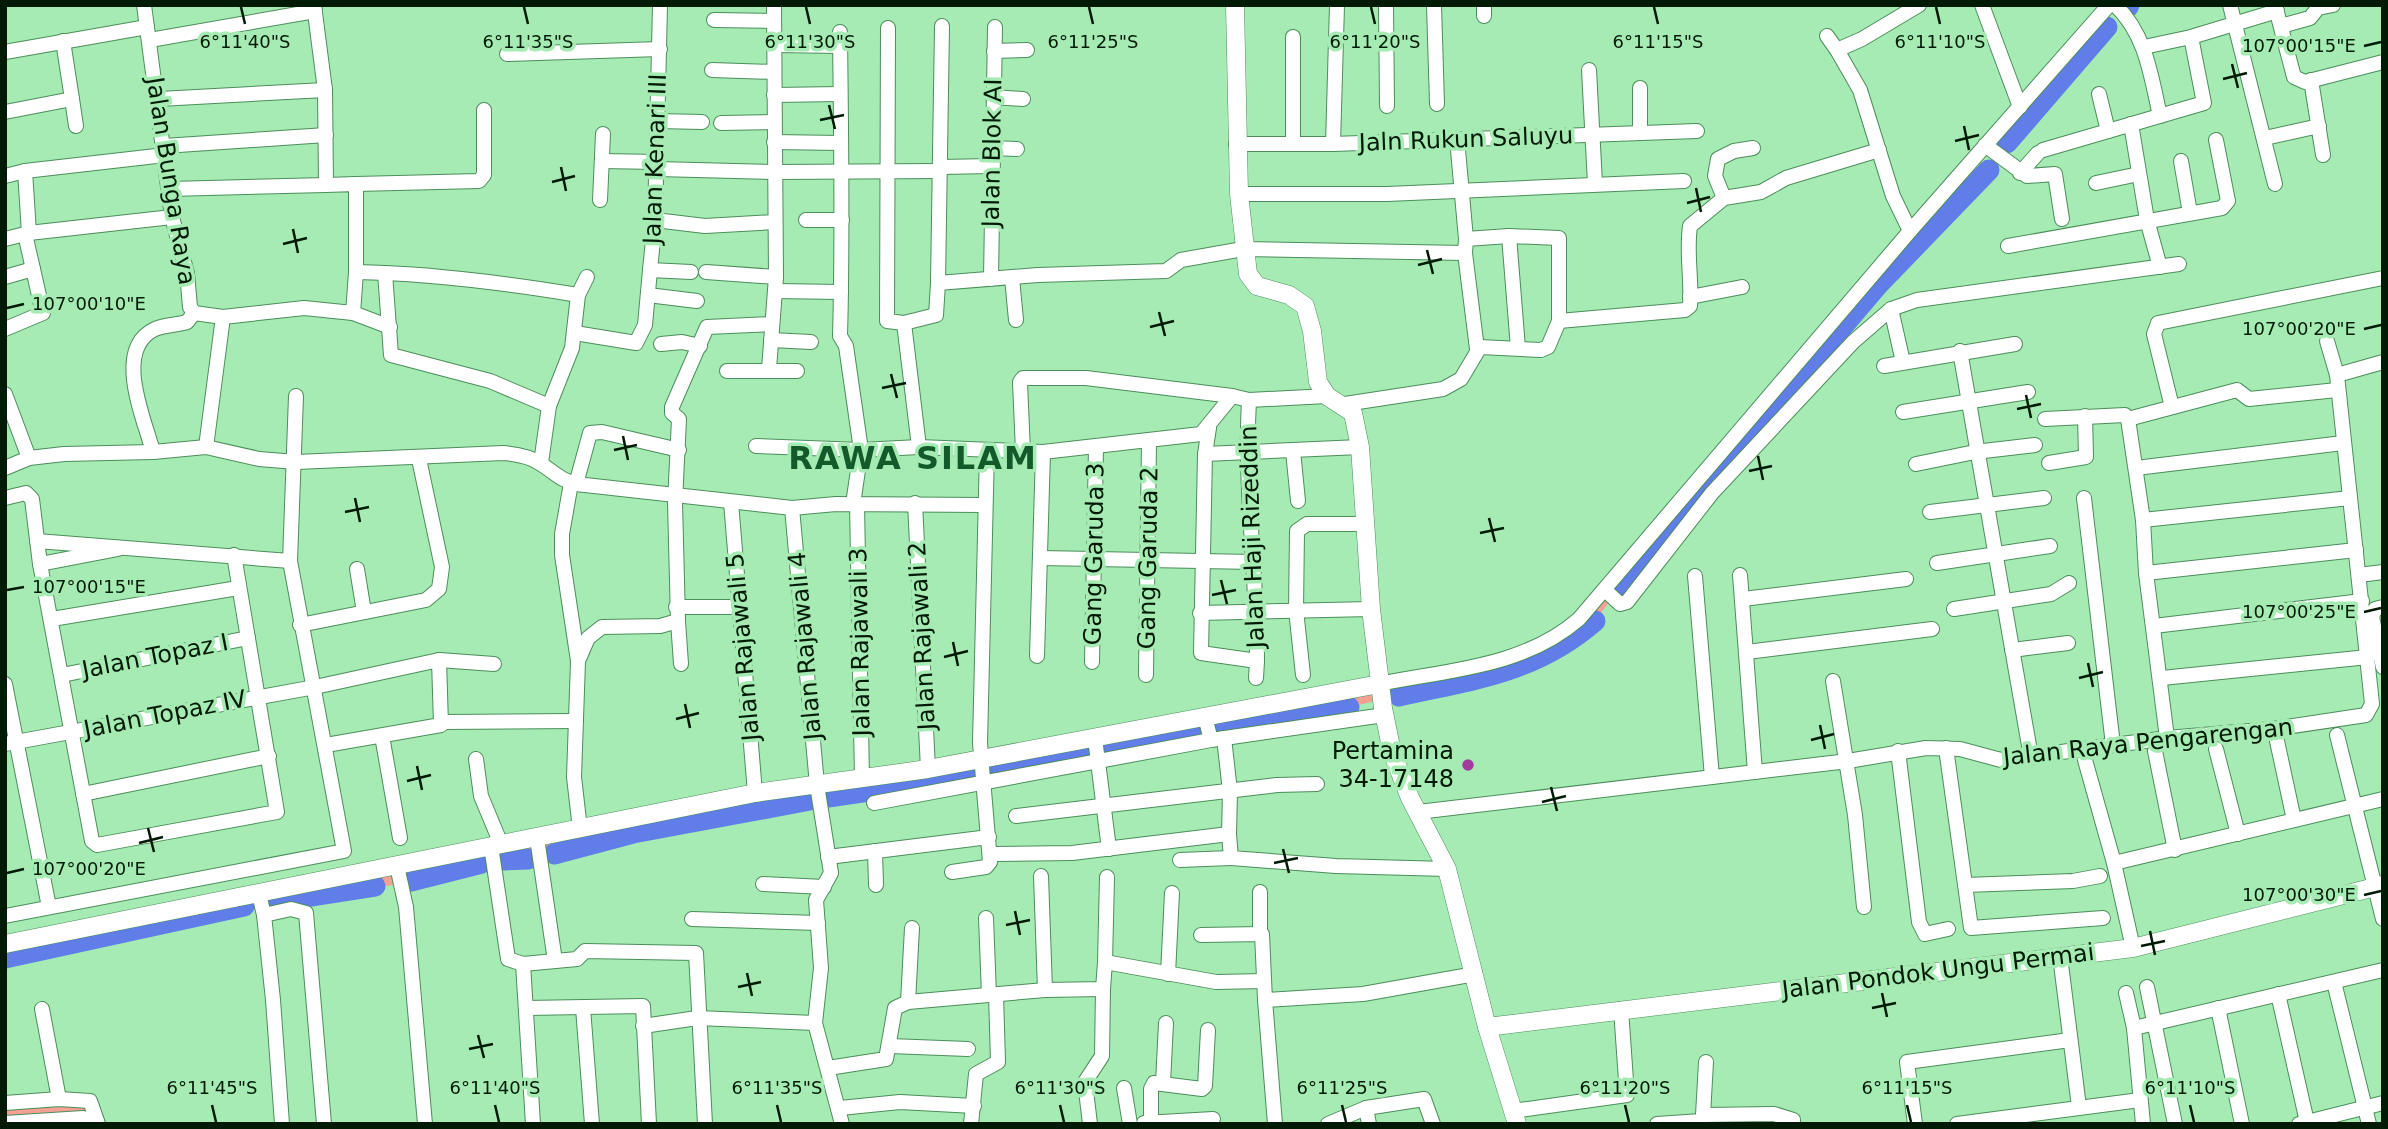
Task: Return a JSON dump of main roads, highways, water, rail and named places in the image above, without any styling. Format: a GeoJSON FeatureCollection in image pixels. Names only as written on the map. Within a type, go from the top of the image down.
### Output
{"type":"FeatureCollection","features":[{"type":"Feature","properties":{"kind":"waterway"},"geometry":{"type":"LineString","coordinates":[[2007,143],[2107,27]]}},
{"type":"Feature","properties":{"kind":"waterway"},"geometry":{"type":"LineString","coordinates":[[1617,592],[1878,285],[1989,170]]}},
{"type":"Feature","properties":{"kind":"waterway"},"geometry":{"type":"LineString","coordinates":[[1399,696],[1503,672],[1550,652],[1595,621]]}},
{"type":"Feature","properties":{"kind":"waterway"},"geometry":{"type":"LineString","coordinates":[[1219,730],[1349,707]]}},
{"type":"Feature","properties":{"kind":"waterway"},"geometry":{"type":"LineString","coordinates":[[1105,751],[1197,732]]}},
{"type":"Feature","properties":{"kind":"waterway"},"geometry":{"type":"LineString","coordinates":[[992,773],[1086,752]]}},
{"type":"Feature","properties":{"kind":"waterway"},"geometry":{"type":"LineString","coordinates":[[828,797],[972,776]]}},
{"type":"Feature","properties":{"kind":"waterway"},"geometry":{"type":"LineString","coordinates":[[554,854],[633,833],[810,800]]}},
{"type":"Feature","properties":{"kind":"waterway"},"geometry":{"type":"LineString","coordinates":[[504,860],[529,859]]}},
{"type":"Feature","properties":{"kind":"waterway"},"geometry":{"type":"LineString","coordinates":[[411,881],[482,863]]}},
{"type":"Feature","properties":{"kind":"waterway"},"geometry":{"type":"LineString","coordinates":[[272,902],[375,886]]}},
{"type":"Feature","properties":{"kind":"waterway"},"geometry":{"type":"LineString","coordinates":[[5,958],[244,906]]}},
{"type":"Feature","properties":{"kind":"place","name":"Pertamina 34-17148"},"geometry":{"type":"Point","coordinates":[1468,765]}},
{"type":"Feature","properties":{"kind":"district","name":"RAWA SILAM"},"geometry":{"type":"Point","coordinates":[913,458]}}]}
